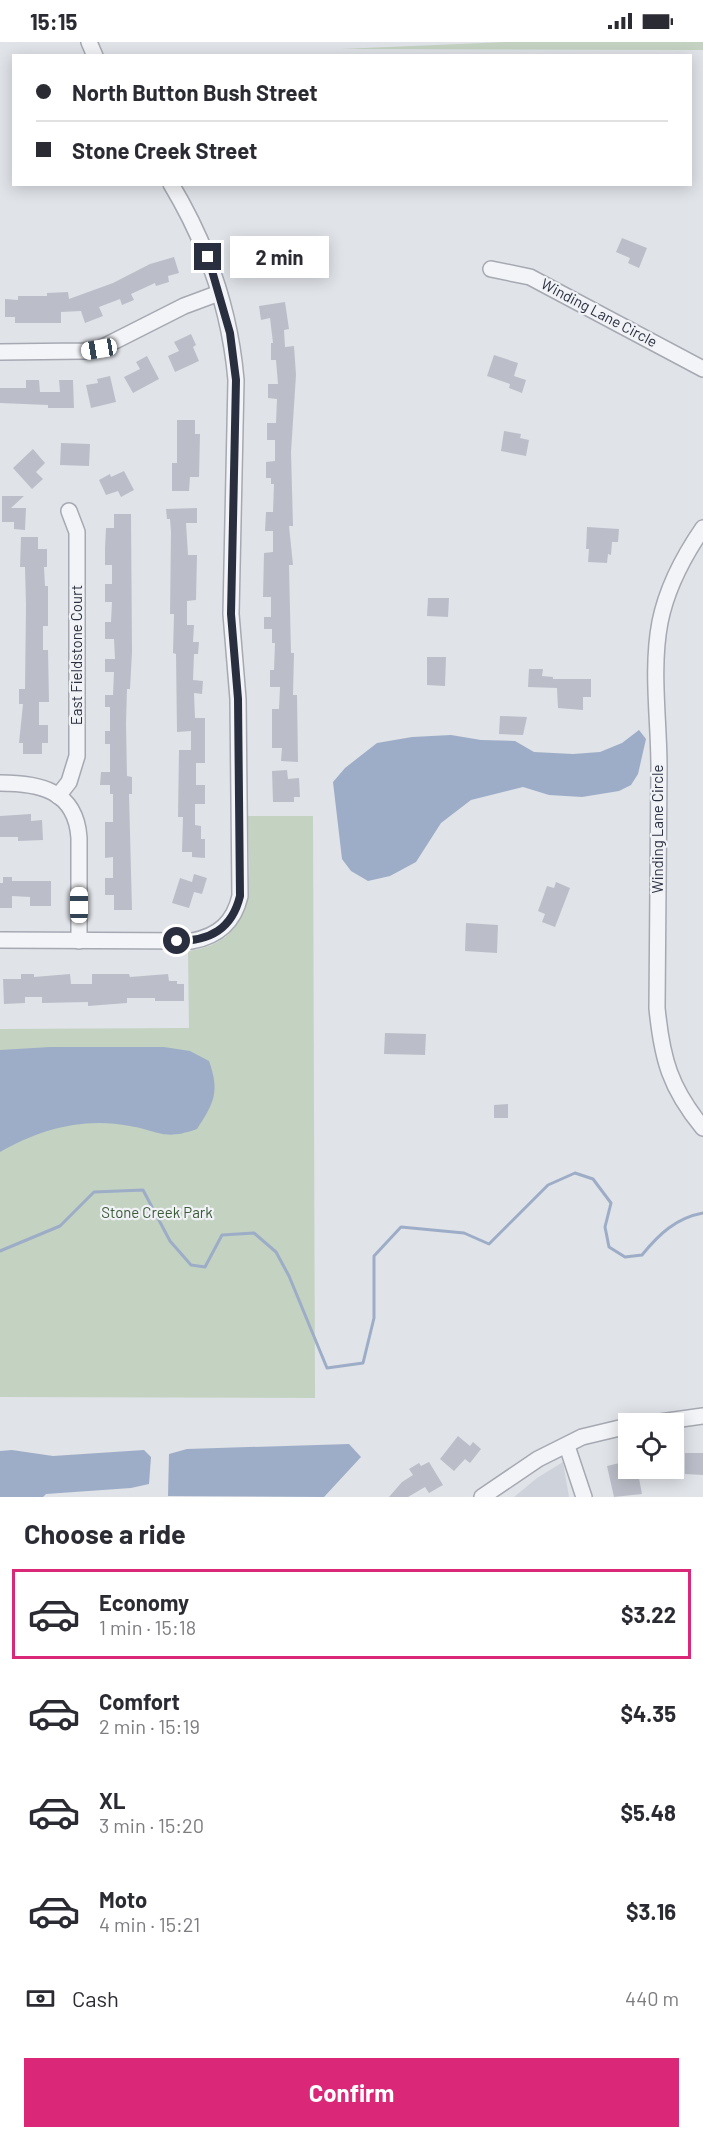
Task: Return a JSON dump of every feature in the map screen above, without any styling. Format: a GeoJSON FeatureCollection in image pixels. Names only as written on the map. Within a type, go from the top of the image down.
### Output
{"type":"FeatureCollection","features":[{"type":"Feature","properties":{"kind":"street"},"geometry":{"type":"LineString","coordinates":[[0,940],[192,941],[211,936],[227,924],[233,916],[240,896],[238,699],[231,614],[236,380],[230,333],[208,257],[192,220],[172,186]]}},
{"type":"Feature","properties":{"kind":"street","name":"Winding Lane Circle"},"geometry":{"type":"LineString","coordinates":[[491,268],[530,277],[703,369]]}},
{"type":"Feature","properties":{"kind":"street"},"geometry":{"type":"LineString","coordinates":[[0,352],[99,349],[184,306],[219,293]]}},
{"type":"Feature","properties":{"kind":"street","name":"East Fieldstone Court"},"geometry":{"type":"LineString","coordinates":[[58,796],[69,782],[77,756],[77,532],[69,511]]}},
{"type":"Feature","properties":{"kind":"street","name":"Winding Lane Circle"},"geometry":{"type":"LineString","coordinates":[[703,528],[676,572],[664,603],[657,636],[656,680],[659,766],[657,1008],[660,1039],[666,1069],[672,1084],[688,1111],[703,1128]]}},
{"type":"Feature","properties":{"kind":"street"},"geometry":{"type":"LineString","coordinates":[[0,783],[28,783],[41,786],[58,796],[72,813],[78,826],[79,940]]}},
{"type":"Feature","properties":{"kind":"street"},"geometry":{"type":"LineString","coordinates":[[684,1419],[703,1416]]}},
{"type":"Feature","properties":{"kind":"street"},"geometry":{"type":"LineString","coordinates":[[482,1497],[538,1459],[582,1437],[618,1428]]}},
{"type":"Feature","properties":{"kind":"street"},"geometry":{"type":"LineString","coordinates":[[567,1446],[584,1497]]}},
{"type":"Feature","properties":{"kind":"shaded area"},"geometry":{"type":"Polygon","coordinates":[[[563,1462],[569,1497],[514,1497],[537,1478],[563,1462]]]}},
{"type":"Feature","properties":{"kind":"green space"},"geometry":{"type":"Polygon","coordinates":[[[506,42],[703,42],[703,50],[341,49],[506,42]]]}},
{"type":"Feature","properties":{"kind":"green space","name":"Stone Creek Park"},"geometry":{"type":"Polygon","coordinates":[[[248,816],[313,816],[315,1398],[0,1397],[0,1029],[189,1028],[188,951],[212,945],[229,934],[240,919],[249,881],[248,816]]]}},
{"type":"Feature","properties":{"kind":"water"},"geometry":{"type":"Polygon","coordinates":[[[639,730],[646,739],[638,774],[631,785],[619,791],[582,797],[549,795],[523,787],[471,800],[441,823],[416,862],[390,876],[368,881],[351,871],[342,859],[333,782],[345,768],[377,743],[412,737],[451,735],[481,740],[515,741],[534,752],[573,754],[600,752],[622,743],[639,730]]]}},
{"type":"Feature","properties":{"kind":"water"},"geometry":{"type":"Polygon","coordinates":[[[50,1047],[164,1047],[190,1051],[209,1061],[214,1081],[214,1097],[197,1129],[186,1133],[169,1135],[130,1126],[79,1124],[47,1131],[0,1152],[0,1050],[50,1047]]]}},
{"type":"Feature","properties":{"kind":"water"},"geometry":{"type":"Polygon","coordinates":[[[349,1444],[361,1457],[324,1497],[168,1496],[169,1454],[187,1449],[349,1444]]]}},
{"type":"Feature","properties":{"kind":"water"},"geometry":{"type":"Polygon","coordinates":[[[12,1450],[53,1456],[144,1450],[151,1457],[149,1484],[131,1488],[46,1494],[43,1497],[0,1497],[0,1451],[12,1450]]]}},
{"type":"Feature","properties":{"kind":"building"},"geometry":{"type":"Polygon","coordinates":[[[622,238],[647,248],[639,268],[628,263],[630,258],[616,252],[622,238]]]}},
{"type":"Feature","properties":{"kind":"building"},"geometry":{"type":"Polygon","coordinates":[[[174,257],[179,273],[168,276],[169,282],[156,286],[155,283],[131,294],[134,300],[122,305],[120,299],[99,307],[103,316],[85,323],[81,311],[61,312],[61,323],[15,323],[15,317],[5,317],[5,299],[18,300],[18,296],[47,296],[47,293],[68,292],[69,299],[113,283],[150,264],[174,257]]]}},
{"type":"Feature","properties":{"kind":"building"},"geometry":{"type":"Polygon","coordinates":[[[285,302],[289,329],[284,330],[285,347],[294,346],[296,375],[291,452],[293,526],[289,526],[293,565],[289,565],[291,653],[294,653],[293,695],[297,695],[298,762],[281,761],[282,748],[272,748],[272,709],[279,709],[280,687],[270,687],[270,670],[274,670],[275,643],[272,643],[272,629],[264,629],[264,617],[271,617],[271,597],[263,597],[264,553],[273,552],[273,531],[265,531],[266,512],[273,512],[274,484],[271,484],[271,478],[266,478],[266,462],[275,461],[275,440],[267,440],[267,423],[276,423],[277,399],[268,398],[268,384],[278,384],[276,360],[271,360],[271,343],[273,343],[270,318],[261,320],[259,306],[285,302]]]}},
{"type":"Feature","properties":{"kind":"building"},"geometry":{"type":"Polygon","coordinates":[[[191,334],[199,361],[175,372],[168,356],[179,351],[174,342],[191,334]]]}},
{"type":"Feature","properties":{"kind":"building"},"geometry":{"type":"Polygon","coordinates":[[[494,355],[518,363],[514,376],[526,380],[522,393],[509,388],[510,384],[487,376],[494,355]]]}},
{"type":"Feature","properties":{"kind":"building"},"geometry":{"type":"Polygon","coordinates":[[[147,356],[159,379],[133,393],[124,377],[140,369],[136,362],[147,356]]]}},
{"type":"Feature","properties":{"kind":"building"},"geometry":{"type":"Polygon","coordinates":[[[110,376],[116,402],[91,408],[86,385],[98,383],[97,379],[110,376]]]}},
{"type":"Feature","properties":{"kind":"building"},"geometry":{"type":"Polygon","coordinates":[[[26,380],[39,380],[40,392],[60,392],[59,380],[73,380],[74,408],[0,403],[0,388],[26,388],[26,380]]]}},
{"type":"Feature","properties":{"kind":"building"},"geometry":{"type":"Polygon","coordinates":[[[177,420],[195,420],[195,434],[200,434],[199,477],[190,477],[189,491],[172,491],[172,463],[177,463],[177,420]]]}},
{"type":"Feature","properties":{"kind":"building"},"geometry":{"type":"Polygon","coordinates":[[[504,431],[521,434],[520,438],[529,440],[526,456],[501,451],[504,431]]]}},
{"type":"Feature","properties":{"kind":"building"},"geometry":{"type":"Polygon","coordinates":[[[61,443],[90,444],[89,466],[60,465],[61,443]]]}},
{"type":"Feature","properties":{"kind":"building"},"geometry":{"type":"Polygon","coordinates":[[[33,449],[45,463],[36,472],[43,479],[32,489],[13,468],[33,449]]]}},
{"type":"Feature","properties":{"kind":"building"},"geometry":{"type":"Polygon","coordinates":[[[124,471],[134,490],[121,497],[118,491],[106,495],[99,480],[110,474],[111,477],[124,471]]]}},
{"type":"Feature","properties":{"kind":"building"},"geometry":{"type":"Polygon","coordinates":[[[2,496],[24,496],[11,508],[26,508],[25,530],[14,529],[14,522],[2,522],[2,496]]]}},
{"type":"Feature","properties":{"kind":"building"},"geometry":{"type":"Polygon","coordinates":[[[197,508],[197,523],[186,523],[188,555],[197,555],[196,600],[187,601],[187,625],[194,625],[193,642],[199,642],[198,654],[194,654],[193,680],[203,681],[202,694],[194,693],[195,718],[205,718],[205,763],[196,763],[196,785],[205,785],[205,804],[195,804],[195,825],[201,826],[201,839],[205,839],[205,858],[192,857],[192,852],[182,852],[183,817],[178,817],[179,750],[191,750],[191,731],[177,732],[176,654],[173,653],[174,614],[170,614],[171,532],[166,509],[197,508]]]}},
{"type":"Feature","properties":{"kind":"building"},"geometry":{"type":"Polygon","coordinates":[[[114,514],[131,514],[132,652],[130,689],[127,689],[126,724],[127,776],[132,777],[132,794],[129,794],[132,910],[114,910],[114,895],[105,895],[105,878],[113,878],[113,857],[105,858],[105,822],[113,822],[113,794],[110,794],[110,785],[100,785],[101,772],[110,772],[110,744],[105,744],[105,731],[110,731],[110,707],[105,707],[105,695],[113,695],[114,672],[105,672],[105,659],[115,659],[114,639],[105,639],[105,622],[111,622],[112,602],[105,602],[105,584],[112,584],[112,565],[105,565],[105,548],[106,528],[114,528],[114,514]]]}},
{"type":"Feature","properties":{"kind":"building"},"geometry":{"type":"Polygon","coordinates":[[[587,527],[619,529],[618,542],[612,542],[611,555],[608,554],[607,563],[588,562],[587,527]]]}},
{"type":"Feature","properties":{"kind":"building"},"geometry":{"type":"Polygon","coordinates":[[[21,537],[38,537],[38,549],[47,549],[47,567],[44,567],[45,586],[48,586],[48,626],[43,626],[43,650],[48,650],[49,702],[39,702],[39,725],[48,725],[48,743],[42,743],[42,754],[23,754],[23,743],[19,743],[23,704],[19,704],[19,689],[25,689],[26,605],[25,567],[20,567],[21,537]]]}},
{"type":"Feature","properties":{"kind":"building"},"geometry":{"type":"Polygon","coordinates":[[[428,598],[449,598],[448,617],[427,616],[428,598]]]}},
{"type":"Feature","properties":{"kind":"building"},"geometry":{"type":"Polygon","coordinates":[[[427,657],[446,657],[445,686],[427,685],[427,657]]]}},
{"type":"Feature","properties":{"kind":"building"},"geometry":{"type":"Polygon","coordinates":[[[529,669],[543,669],[542,676],[553,677],[553,679],[591,679],[591,697],[583,697],[583,710],[558,708],[557,688],[528,687],[529,669]]]}},
{"type":"Feature","properties":{"kind":"building"},"geometry":{"type":"Polygon","coordinates":[[[500,716],[527,717],[523,735],[499,734],[500,716]]]}},
{"type":"Feature","properties":{"kind":"building"},"geometry":{"type":"Polygon","coordinates":[[[287,770],[288,779],[299,778],[300,797],[294,797],[294,802],[273,802],[272,771],[287,770]]]}},
{"type":"Feature","properties":{"kind":"building"},"geometry":{"type":"Polygon","coordinates":[[[31,814],[31,821],[42,820],[43,840],[18,841],[18,837],[0,837],[0,816],[31,814]]]}},
{"type":"Feature","properties":{"kind":"building"},"geometry":{"type":"Polygon","coordinates":[[[194,874],[207,878],[202,894],[194,892],[189,908],[172,903],[180,878],[192,882],[194,874]]]}},
{"type":"Feature","properties":{"kind":"building"},"geometry":{"type":"Polygon","coordinates":[[[3,877],[12,877],[12,881],[51,881],[51,906],[30,906],[30,897],[12,896],[12,908],[0,908],[0,883],[3,883],[3,877]]]}},
{"type":"Feature","properties":{"kind":"building"},"geometry":{"type":"Polygon","coordinates":[[[556,882],[570,888],[555,927],[542,922],[545,914],[538,911],[547,886],[554,888],[556,882]]]}},
{"type":"Feature","properties":{"kind":"building"},"geometry":{"type":"Polygon","coordinates":[[[466,923],[498,925],[497,953],[465,951],[466,923]]]}},
{"type":"Feature","properties":{"kind":"building"},"geometry":{"type":"Polygon","coordinates":[[[21,974],[34,974],[34,977],[70,974],[71,984],[92,984],[92,974],[129,974],[130,977],[168,974],[169,981],[184,984],[184,1001],[127,998],[127,1003],[88,1006],[88,1002],[42,1003],[42,997],[25,997],[25,1003],[4,1004],[3,979],[21,979],[21,974]]]}},
{"type":"Feature","properties":{"kind":"building"},"geometry":{"type":"Polygon","coordinates":[[[385,1033],[426,1034],[425,1055],[384,1054],[385,1033]]]}},
{"type":"Feature","properties":{"kind":"building"},"geometry":{"type":"Polygon","coordinates":[[[508,1104],[508,1118],[494,1118],[494,1105],[508,1104]]]}},
{"type":"Feature","properties":{"kind":"building"},"geometry":{"type":"Polygon","coordinates":[[[458,1436],[470,1446],[473,1442],[481,1449],[470,1463],[465,1459],[454,1471],[440,1459],[458,1436]]]}},
{"type":"Feature","properties":{"kind":"building"},"geometry":{"type":"Polygon","coordinates":[[[685,1453],[703,1453],[703,1475],[685,1474],[685,1453]]]}},
{"type":"Feature","properties":{"kind":"building"},"geometry":{"type":"Polygon","coordinates":[[[429,1462],[443,1485],[429,1493],[425,1487],[408,1497],[389,1497],[402,1482],[413,1475],[409,1469],[419,1463],[421,1466],[429,1462]]]}},
{"type":"Feature","properties":{"kind":"building"},"geometry":{"type":"Polygon","coordinates":[[[618,1463],[618,1479],[639,1479],[642,1494],[614,1497],[607,1466],[618,1463]]]}},
{"type":"Feature","properties":{"kind":"waterway"},"geometry":{"type":"LineString","coordinates":[[0,1251],[60,1226],[94,1192],[143,1190],[170,1241],[191,1265],[205,1267],[222,1235],[254,1233],[276,1252],[289,1276],[327,1368],[363,1363],[374,1318],[374,1256],[401,1227],[464,1233],[489,1244],[548,1185],[575,1173],[593,1179],[611,1203],[605,1227],[609,1247],[625,1257],[642,1255],[655,1240],[676,1223],[703,1213]]}},
{"type":"Feature","properties":{"kind":"route"},"geometry":{"type":"LineString","coordinates":[[177,941],[192,941],[219,932],[233,916],[240,896],[238,699],[231,614],[236,380],[230,333],[208,257]]}}]}
